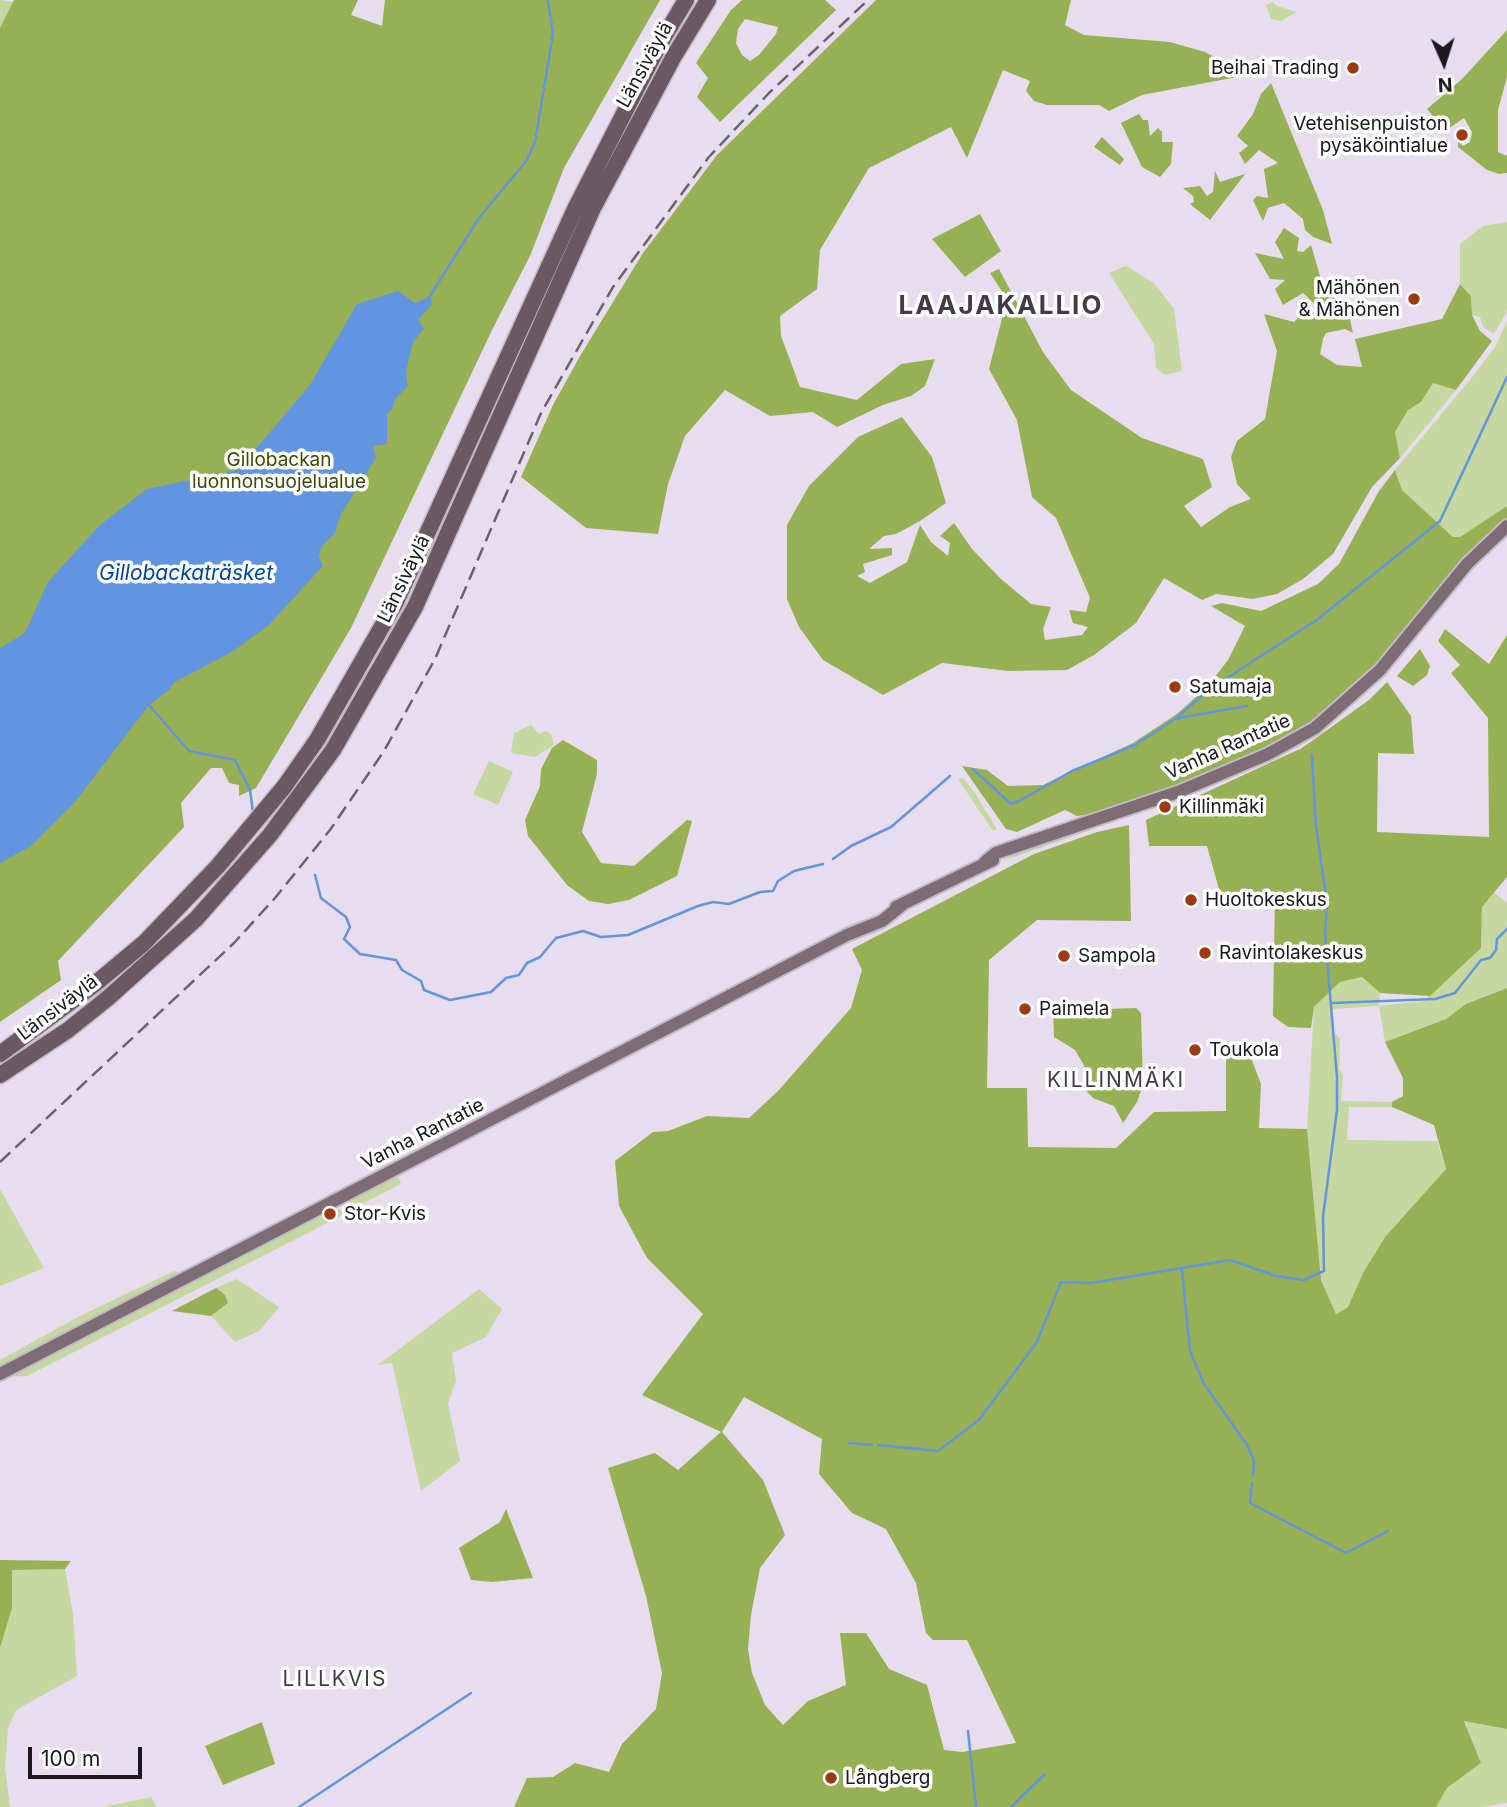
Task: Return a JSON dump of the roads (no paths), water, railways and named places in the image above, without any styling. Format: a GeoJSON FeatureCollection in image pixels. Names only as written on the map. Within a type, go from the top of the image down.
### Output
{"type":"FeatureCollection","features":[{"type":"Feature","properties":{"kind":"highway","name":"Länsiväylä"},"geometry":{"type":"LineString","coordinates":[[0,1054],[84,992],[144,943],[218,866],[284,787],[317,740],[396,602],[575,209],[658,47],[686,0]]}},
{"type":"Feature","properties":{"kind":"highway","name":"Länsiväylä"},"geometry":{"type":"LineString","coordinates":[[0,1075],[98,1006],[196,919],[270,835],[333,750],[385,665],[415,607],[496,431],[593,208],[655,89],[708,0]]}},
{"type":"Feature","properties":{"kind":"main road","name":"Vanha Rantatie"},"geometry":{"type":"LineString","coordinates":[[0,1374],[864,927],[878,914],[902,905],[985,862],[996,853],[1178,792],[1268,754],[1315,728],[1380,670],[1467,564],[1507,526]]}},
{"type":"Feature","properties":{"kind":"water","name":"Gillobackaträsket"},"geometry":{"type":"Polygon","coordinates":[[[398,291],[415,303],[430,296],[432,304],[418,320],[424,329],[413,342],[406,372],[408,386],[395,399],[393,408],[387,414],[387,444],[373,446],[376,458],[340,516],[335,533],[321,547],[319,557],[323,566],[268,626],[232,652],[175,682],[149,705],[75,802],[31,846],[0,863],[0,648],[25,633],[48,582],[100,525],[147,489],[238,470],[310,385],[357,304],[398,291]]]}},
{"type":"Feature","properties":{"kind":"waterway"},"geometry":{"type":"LineString","coordinates":[[430,296],[479,218],[527,160],[535,142],[553,34],[548,0]]}},
{"type":"Feature","properties":{"kind":"waterway"},"geometry":{"type":"LineString","coordinates":[[1313,623],[1440,521],[1507,377]]}},
{"type":"Feature","properties":{"kind":"waterway"},"geometry":{"type":"LineString","coordinates":[[973,769],[1011,804],[1019,801],[1072,771],[1135,745],[1175,719],[1210,689],[1312,623]]}},
{"type":"Feature","properties":{"kind":"waterway"},"geometry":{"type":"LineString","coordinates":[[149,705],[189,751],[235,760],[250,790],[253,812]]}},
{"type":"Feature","properties":{"kind":"waterway"},"geometry":{"type":"LineString","coordinates":[[1178,718],[1247,706]]}},
{"type":"Feature","properties":{"kind":"waterway"},"geometry":{"type":"LineString","coordinates":[[878,1445],[938,1451],[979,1420],[1037,1342],[1061,1282],[1091,1283],[1230,1260],[1276,1276],[1304,1280],[1324,1271],[1323,1217],[1337,1110],[1337,1077],[1325,934],[1327,903],[1316,826],[1312,755]]}},
{"type":"Feature","properties":{"kind":"waterway"},"geometry":{"type":"LineString","coordinates":[[833,859],[851,846],[891,827],[950,776]]}},
{"type":"Feature","properties":{"kind":"waterway"},"geometry":{"type":"LineString","coordinates":[[315,875],[321,898],[346,917],[350,927],[344,939],[360,954],[396,960],[402,970],[421,981],[424,990],[450,1000],[491,992],[506,978],[519,975],[527,963],[540,957],[556,938],[583,931],[601,937],[628,935],[698,906],[713,902],[729,904],[760,892],[773,891],[778,881],[794,871],[823,864]]}},
{"type":"Feature","properties":{"kind":"waterway"},"geometry":{"type":"LineString","coordinates":[[1332,1003],[1435,999],[1455,993],[1481,960],[1490,958],[1496,950],[1497,939],[1507,929]]}},
{"type":"Feature","properties":{"kind":"waterway"},"geometry":{"type":"LineString","coordinates":[[1182,1270],[1190,1351],[1204,1384],[1247,1445],[1254,1461],[1253,1475]]}},
{"type":"Feature","properties":{"kind":"waterway"},"geometry":{"type":"LineString","coordinates":[[849,1443],[872,1445]]}},
{"type":"Feature","properties":{"kind":"waterway"},"geometry":{"type":"LineString","coordinates":[[1252,1483],[1250,1503],[1346,1553],[1388,1531]]}},
{"type":"Feature","properties":{"kind":"waterway"},"geometry":{"type":"LineString","coordinates":[[299,1807],[471,1693]]}},
{"type":"Feature","properties":{"kind":"waterway"},"geometry":{"type":"LineString","coordinates":[[968,1731],[976,1807]]}},
{"type":"Feature","properties":{"kind":"waterway"},"geometry":{"type":"LineString","coordinates":[[1011,1807],[1045,1774]]}},
{"type":"Feature","properties":{"kind":"railway"},"geometry":{"type":"LineString","coordinates":[[0,1162],[234,943],[275,898],[330,830],[384,751],[435,659],[541,413],[613,287],[708,158],[769,93],[868,0]]}},
{"type":"Feature","properties":{"kind":"place","name":"Beihai Trading"},"geometry":{"type":"Point","coordinates":[1353,68]}},
{"type":"Feature","properties":{"kind":"place","name":"Vetehisenpuiston pysäköintialue"},"geometry":{"type":"Point","coordinates":[1462,135]}},
{"type":"Feature","properties":{"kind":"place","name":"Mähönen & Mähönen"},"geometry":{"type":"Point","coordinates":[1414,299]}},
{"type":"Feature","properties":{"kind":"place","name":"Satumaja"},"geometry":{"type":"Point","coordinates":[1175,687]}},
{"type":"Feature","properties":{"kind":"place","name":"Killinmäki"},"geometry":{"type":"Point","coordinates":[1165,807]}},
{"type":"Feature","properties":{"kind":"place","name":"Huoltokeskus"},"geometry":{"type":"Point","coordinates":[1191,900]}},
{"type":"Feature","properties":{"kind":"place","name":"Ravintolakeskus"},"geometry":{"type":"Point","coordinates":[1205,953]}},
{"type":"Feature","properties":{"kind":"place","name":"Sampola"},"geometry":{"type":"Point","coordinates":[1064,956]}},
{"type":"Feature","properties":{"kind":"place","name":"Paimela"},"geometry":{"type":"Point","coordinates":[1025,1009]}},
{"type":"Feature","properties":{"kind":"place","name":"Toukola"},"geometry":{"type":"Point","coordinates":[1195,1050]}},
{"type":"Feature","properties":{"kind":"place","name":"Stor-Kvis"},"geometry":{"type":"Point","coordinates":[330,1214]}},
{"type":"Feature","properties":{"kind":"place","name":"Långberg"},"geometry":{"type":"Point","coordinates":[831,1778]}},
{"type":"Feature","properties":{"kind":"district","name":"LAAJAKALLIO"},"geometry":{"type":"Point","coordinates":[1001,306]}},
{"type":"Feature","properties":{"kind":"district","name":"KILLINMÄKI"},"geometry":{"type":"Point","coordinates":[1116,1081]}},
{"type":"Feature","properties":{"kind":"district","name":"LILLKVIS"},"geometry":{"type":"Point","coordinates":[335,1680]}},
{"type":"Feature","properties":{"kind":"park label","name":"Gillobackan luonnonsuojelualue"},"geometry":{"type":"Point","coordinates":[279,471]}}]}
